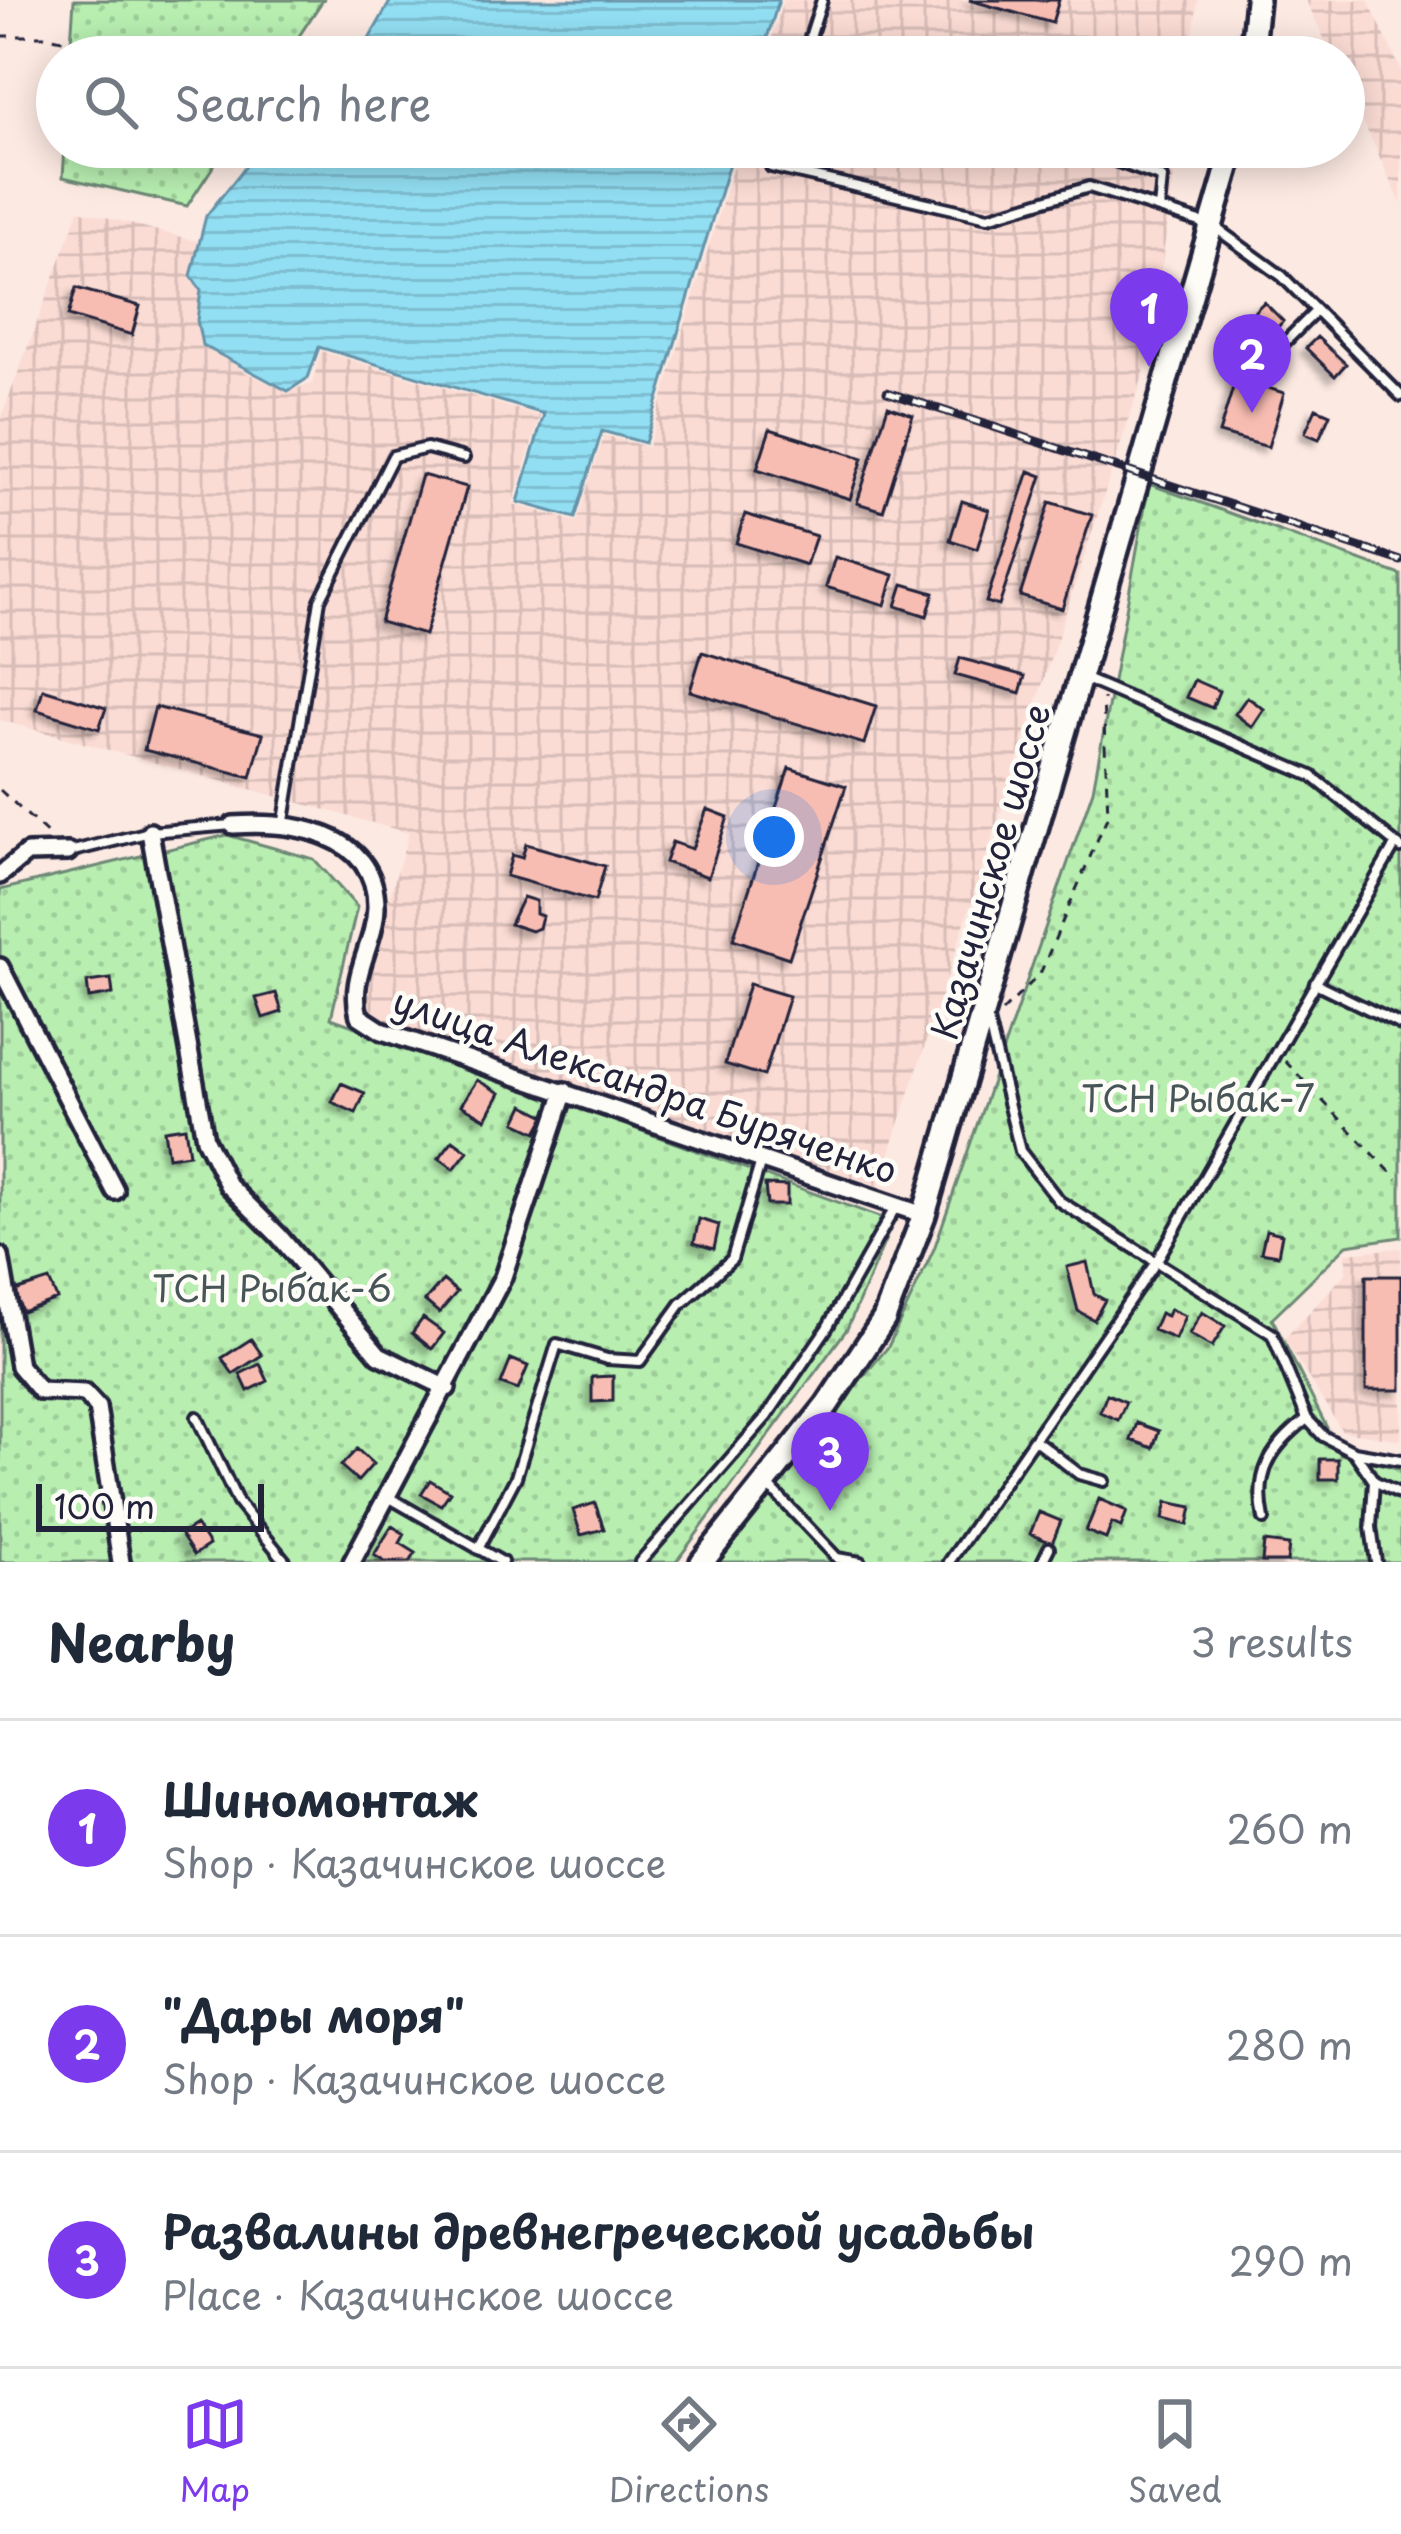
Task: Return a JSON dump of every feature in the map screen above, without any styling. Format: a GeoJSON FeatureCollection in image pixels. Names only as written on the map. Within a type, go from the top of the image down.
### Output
{"type":"FeatureCollection","features":[{"type":"Feature","properties":{"kind":"main road"},"geometry":{"type":"LineString","coordinates":[[1253,36],[1257,0]]}},
{"type":"Feature","properties":{"kind":"main road","name":"Казачинское шоссе"},"geometry":{"type":"LineString","coordinates":[[702,1562],[766,1483],[884,1319],[924,1215],[1091,681],[1228,168]]}},
{"type":"Feature","properties":{"kind":"street","name":"улица Александра Буряченко"},"geometry":{"type":"LineString","coordinates":[[233,825],[284,821],[325,832],[367,870],[376,906],[353,994],[359,1016],[382,1031],[924,1215]]}},
{"type":"Feature","properties":{"kind":"street"},"geometry":{"type":"LineString","coordinates":[[150,832],[206,1139],[228,1185],[279,1236],[379,1355],[447,1388]]}},
{"type":"Feature","properties":{"kind":"street"},"geometry":{"type":"LineString","coordinates":[[0,875],[27,853],[68,852]]}},
{"type":"Feature","properties":{"kind":"street"},"geometry":{"type":"LineString","coordinates":[[0,967],[115,1191]]}},
{"type":"Feature","properties":{"kind":"street"},"geometry":{"type":"LineString","coordinates":[[352,1562],[390,1498],[503,1276],[565,1091]]}},
{"type":"Feature","properties":{"kind":"street"},"geometry":{"type":"LineString","coordinates":[[0,1256],[19,1366],[40,1391],[84,1393],[97,1407],[122,1562]]}},
{"type":"Feature","properties":{"kind":"lane"},"geometry":{"type":"LineString","coordinates":[[810,36],[822,0]]}},
{"type":"Feature","properties":{"kind":"lane"},"geometry":{"type":"LineString","coordinates":[[775,168],[988,217],[1089,187],[1213,226],[1282,276],[1401,396]]}},
{"type":"Feature","properties":{"kind":"lane"},"geometry":{"type":"LineString","coordinates":[[1134,168],[1162,178],[1159,209]]}},
{"type":"Feature","properties":{"kind":"lane"},"geometry":{"type":"LineString","coordinates":[[1270,370],[1276,351],[1316,311]]}},
{"type":"Feature","properties":{"kind":"lane"},"geometry":{"type":"LineString","coordinates":[[284,821],[320,600],[393,457],[427,448],[464,458]]}},
{"type":"Feature","properties":{"kind":"lane"},"geometry":{"type":"LineString","coordinates":[[949,1562],[1156,1262],[1315,982],[1398,847],[1312,776],[1091,681]]}},
{"type":"Feature","properties":{"kind":"lane"},"geometry":{"type":"LineString","coordinates":[[68,852],[150,832],[233,825]]}},
{"type":"Feature","properties":{"kind":"lane"},"geometry":{"type":"LineString","coordinates":[[1315,982],[1401,1024]]}},
{"type":"Feature","properties":{"kind":"lane"},"geometry":{"type":"LineString","coordinates":[[987,1018],[1020,1151],[1059,1201],[1272,1334],[1306,1419],[1323,1436],[1354,1452],[1401,1460]]}},
{"type":"Feature","properties":{"kind":"lane"},"geometry":{"type":"LineString","coordinates":[[478,1549],[516,1477],[557,1344],[607,1359],[640,1360],[681,1304],[732,1259],[761,1159]]}},
{"type":"Feature","properties":{"kind":"lane"},"geometry":{"type":"LineString","coordinates":[[640,1562],[767,1416],[827,1328],[896,1206]]}},
{"type":"Feature","properties":{"kind":"lane"},"geometry":{"type":"LineString","coordinates":[[196,1417],[238,1503],[286,1562]]}},
{"type":"Feature","properties":{"kind":"lane"},"geometry":{"type":"LineString","coordinates":[[1264,1519],[1260,1499],[1266,1462],[1279,1441],[1306,1419]]}},
{"type":"Feature","properties":{"kind":"lane"},"geometry":{"type":"LineString","coordinates":[[1034,1439],[1079,1474],[1104,1481]]}},
{"type":"Feature","properties":{"kind":"lane"},"geometry":{"type":"LineString","coordinates":[[1354,1452],[1374,1481],[1401,1495]]}},
{"type":"Feature","properties":{"kind":"lane"},"geometry":{"type":"LineString","coordinates":[[1374,1481],[1371,1527],[1376,1562]]}},
{"type":"Feature","properties":{"kind":"lane"},"geometry":{"type":"LineString","coordinates":[[766,1483],[837,1558],[860,1562]]}},
{"type":"Feature","properties":{"kind":"lane"},"geometry":{"type":"LineString","coordinates":[[390,1498],[502,1562]]}},
{"type":"Feature","properties":{"kind":"lane"},"geometry":{"type":"LineString","coordinates":[[1042,1562],[1048,1547]]}},
{"type":"Feature","properties":{"kind":"path"},"geometry":{"type":"LineString","coordinates":[[0,36],[36,36]]}},
{"type":"Feature","properties":{"kind":"path"},"geometry":{"type":"LineString","coordinates":[[987,1018],[1040,974],[1108,814],[1108,735],[1091,681]]}},
{"type":"Feature","properties":{"kind":"path"},"geometry":{"type":"LineString","coordinates":[[0,790],[68,852]]}},
{"type":"Feature","properties":{"kind":"path"},"geometry":{"type":"LineString","coordinates":[[1276,1051],[1397,1179]]}},
{"type":"Feature","properties":{"kind":"shaded area"},"geometry":{"type":"Polygon","coordinates":[[[783,0],[1198,0],[1193,36],[772,36],[783,0]]]}},
{"type":"Feature","properties":{"kind":"shaded area"},"geometry":{"type":"Polygon","coordinates":[[[1306,0],[1368,0],[1401,70],[1401,203],[1365,126],[1365,36],[1323,36],[1306,0]]]}},
{"type":"Feature","properties":{"kind":"shaded area"},"geometry":{"type":"Polygon","coordinates":[[[733,168],[1175,168],[1149,357],[879,1186],[369,1020],[360,994],[409,833],[0,720],[0,421],[79,210],[200,242],[191,276],[201,290],[197,320],[243,371],[287,391],[312,384],[321,351],[540,416],[513,504],[577,522],[604,435],[648,447],[733,168]]]}},
{"type":"Feature","properties":{"kind":"shaded area"},"geometry":{"type":"Polygon","coordinates":[[[1401,1248],[1401,1440],[1342,1431],[1284,1339],[1346,1273],[1346,1253],[1401,1248]]]}},
{"type":"Feature","properties":{"kind":"green space"},"geometry":{"type":"Polygon","coordinates":[[[74,0],[323,0],[299,36],[71,36],[74,0]]]}},
{"type":"Feature","properties":{"kind":"green space"},"geometry":{"type":"Polygon","coordinates":[[[64,168],[212,168],[187,206],[63,177],[64,168]]]}},
{"type":"Feature","properties":{"kind":"green space","name":"ТСН Рыбак-7"},"geometry":{"type":"Polygon","coordinates":[[[1149,484],[1401,575],[1401,1237],[1347,1245],[1272,1318],[1340,1454],[1401,1469],[1401,1562],[708,1562],[888,1347],[934,1249],[1093,790],[1149,484]]]}},
{"type":"Feature","properties":{"kind":"green space","name":"ТСН Рыбак-6"},"geometry":{"type":"Polygon","coordinates":[[[227,835],[314,859],[357,907],[331,1018],[893,1222],[847,1329],[676,1562],[0,1562],[0,890],[227,835]]]}},
{"type":"Feature","properties":{"kind":"water"},"geometry":{"type":"Polygon","coordinates":[[[391,0],[779,0],[768,36],[371,36],[391,0]]]}},
{"type":"Feature","properties":{"kind":"water"},"geometry":{"type":"Polygon","coordinates":[[[244,168],[728,168],[645,443],[602,431],[575,518],[518,502],[544,414],[319,347],[308,378],[288,391],[202,345],[197,320],[201,290],[191,276],[206,216],[244,168]]]}},
{"type":"Feature","properties":{"kind":"building"},"geometry":{"type":"Polygon","coordinates":[[[969,0],[1059,0],[1052,23],[969,0]]]}},
{"type":"Feature","properties":{"kind":"building"},"geometry":{"type":"Polygon","coordinates":[[[76,288],[140,306],[132,335],[68,316],[76,288]]]}},
{"type":"Feature","properties":{"kind":"building"},"geometry":{"type":"Polygon","coordinates":[[[1264,302],[1283,321],[1272,334],[1252,314],[1264,302]]]}},
{"type":"Feature","properties":{"kind":"building"},"geometry":{"type":"Polygon","coordinates":[[[1317,337],[1346,364],[1335,376],[1306,348],[1317,337]]]}},
{"type":"Feature","properties":{"kind":"building"},"geometry":{"type":"Polygon","coordinates":[[[1236,378],[1284,393],[1268,447],[1219,433],[1236,378]]]}},
{"type":"Feature","properties":{"kind":"building"},"geometry":{"type":"Polygon","coordinates":[[[888,406],[913,415],[883,511],[857,503],[888,406]]]}},
{"type":"Feature","properties":{"kind":"building"},"geometry":{"type":"Polygon","coordinates":[[[1316,408],[1330,414],[1319,439],[1305,433],[1316,408]]]}},
{"type":"Feature","properties":{"kind":"building"},"geometry":{"type":"Polygon","coordinates":[[[770,429],[863,458],[850,499],[757,469],[770,429]]]}},
{"type":"Feature","properties":{"kind":"building"},"geometry":{"type":"Polygon","coordinates":[[[1029,471],[1042,476],[999,606],[986,602],[1029,471]]]}},
{"type":"Feature","properties":{"kind":"building"},"geometry":{"type":"Polygon","coordinates":[[[422,475],[467,487],[425,635],[380,622],[422,475]]]}},
{"type":"Feature","properties":{"kind":"building"},"geometry":{"type":"Polygon","coordinates":[[[962,501],[989,510],[977,549],[950,540],[962,501]]]}},
{"type":"Feature","properties":{"kind":"building"},"geometry":{"type":"Polygon","coordinates":[[[1050,502],[1092,515],[1062,609],[1020,596],[1050,502]]]}},
{"type":"Feature","properties":{"kind":"building"},"geometry":{"type":"Polygon","coordinates":[[[745,514],[816,536],[806,565],[736,543],[745,514]]]}},
{"type":"Feature","properties":{"kind":"building"},"geometry":{"type":"Polygon","coordinates":[[[835,557],[894,575],[885,605],[826,587],[835,557]]]}},
{"type":"Feature","properties":{"kind":"building"},"geometry":{"type":"Polygon","coordinates":[[[903,584],[934,593],[927,616],[896,606],[903,584]]]}},
{"type":"Feature","properties":{"kind":"building"},"geometry":{"type":"Polygon","coordinates":[[[702,652],[876,706],[864,744],[690,691],[702,652]]]}},
{"type":"Feature","properties":{"kind":"building"},"geometry":{"type":"Polygon","coordinates":[[[960,658],[1025,676],[1020,693],[955,675],[960,658]]]}},
{"type":"Feature","properties":{"kind":"building"},"geometry":{"type":"Polygon","coordinates":[[[1194,680],[1219,691],[1212,708],[1186,697],[1194,680]]]}},
{"type":"Feature","properties":{"kind":"building"},"geometry":{"type":"Polygon","coordinates":[[[43,689],[106,708],[99,729],[37,710],[43,689]]]}},
{"type":"Feature","properties":{"kind":"building"},"geometry":{"type":"Polygon","coordinates":[[[1247,697],[1264,709],[1252,727],[1235,714],[1247,697]]]}},
{"type":"Feature","properties":{"kind":"building"},"geometry":{"type":"Polygon","coordinates":[[[155,707],[263,734],[251,777],[144,750],[155,707]]]}},
{"type":"Feature","properties":{"kind":"building"},"geometry":{"type":"Polygon","coordinates":[[[789,768],[846,786],[789,958],[733,939],[789,768]]]}},
{"type":"Feature","properties":{"kind":"building"},"geometry":{"type":"Polygon","coordinates":[[[707,809],[728,817],[708,877],[665,862],[672,842],[692,849],[707,809]]]}},
{"type":"Feature","properties":{"kind":"building"},"geometry":{"type":"Polygon","coordinates":[[[526,844],[605,866],[595,901],[506,876],[512,855],[522,858],[526,844]]]}},
{"type":"Feature","properties":{"kind":"building"},"geometry":{"type":"Polygon","coordinates":[[[523,897],[536,901],[536,914],[542,916],[539,928],[531,931],[510,924],[523,897]]]}},
{"type":"Feature","properties":{"kind":"building"},"geometry":{"type":"Polygon","coordinates":[[[111,979],[113,994],[89,998],[87,982],[111,979]]]}},
{"type":"Feature","properties":{"kind":"building"},"geometry":{"type":"Polygon","coordinates":[[[749,984],[789,996],[764,1076],[725,1064],[749,984]]]}},
{"type":"Feature","properties":{"kind":"building"},"geometry":{"type":"Polygon","coordinates":[[[276,993],[282,1012],[263,1018],[256,998],[276,993]]]}},
{"type":"Feature","properties":{"kind":"building"},"geometry":{"type":"Polygon","coordinates":[[[477,1080],[500,1093],[486,1119],[461,1105],[477,1080]]]}},
{"type":"Feature","properties":{"kind":"building"},"geometry":{"type":"Polygon","coordinates":[[[341,1083],[365,1093],[356,1113],[332,1102],[341,1083]]]}},
{"type":"Feature","properties":{"kind":"building"},"geometry":{"type":"Polygon","coordinates":[[[524,1105],[546,1116],[537,1132],[516,1122],[524,1105]]]}},
{"type":"Feature","properties":{"kind":"building"},"geometry":{"type":"Polygon","coordinates":[[[185,1127],[189,1154],[168,1157],[164,1130],[185,1127]]]}},
{"type":"Feature","properties":{"kind":"building"},"geometry":{"type":"Polygon","coordinates":[[[453,1140],[468,1151],[454,1169],[439,1158],[453,1140]]]}},
{"type":"Feature","properties":{"kind":"building"},"geometry":{"type":"Polygon","coordinates":[[[765,1185],[787,1186],[787,1205],[767,1205],[765,1185]]]}},
{"type":"Feature","properties":{"kind":"building"},"geometry":{"type":"Polygon","coordinates":[[[699,1219],[719,1225],[714,1249],[694,1243],[699,1219]]]}},
{"type":"Feature","properties":{"kind":"building"},"geometry":{"type":"Polygon","coordinates":[[[1266,1230],[1282,1234],[1278,1255],[1261,1252],[1266,1230]]]}},
{"type":"Feature","properties":{"kind":"building"},"geometry":{"type":"Polygon","coordinates":[[[1087,1262],[1094,1294],[1105,1300],[1094,1320],[1078,1311],[1067,1267],[1087,1262]]]}},
{"type":"Feature","properties":{"kind":"building"},"geometry":{"type":"Polygon","coordinates":[[[1366,1276],[1401,1276],[1401,1390],[1366,1390],[1366,1276]]]}},
{"type":"Feature","properties":{"kind":"building"},"geometry":{"type":"Polygon","coordinates":[[[49,1280],[57,1299],[22,1312],[15,1291],[49,1280]]]}},
{"type":"Feature","properties":{"kind":"building"},"geometry":{"type":"Polygon","coordinates":[[[443,1280],[457,1292],[439,1313],[425,1301],[443,1280]]]}},
{"type":"Feature","properties":{"kind":"building"},"geometry":{"type":"Polygon","coordinates":[[[1170,1309],[1185,1316],[1175,1339],[1153,1330],[1160,1313],[1167,1316],[1170,1309]]]}},
{"type":"Feature","properties":{"kind":"building"},"geometry":{"type":"Polygon","coordinates":[[[1202,1312],[1225,1326],[1212,1347],[1189,1334],[1202,1312]]]}},
{"type":"Feature","properties":{"kind":"building"},"geometry":{"type":"Polygon","coordinates":[[[423,1318],[444,1333],[432,1349],[412,1333],[423,1318]]]}},
{"type":"Feature","properties":{"kind":"building"},"geometry":{"type":"Polygon","coordinates":[[[251,1339],[262,1355],[233,1374],[222,1358],[251,1339]]]}},
{"type":"Feature","properties":{"kind":"building"},"geometry":{"type":"Polygon","coordinates":[[[511,1359],[528,1366],[518,1390],[501,1384],[511,1359]]]}},
{"type":"Feature","properties":{"kind":"building"},"geometry":{"type":"Polygon","coordinates":[[[260,1364],[268,1381],[248,1391],[240,1374],[260,1364]]]}},
{"type":"Feature","properties":{"kind":"building"},"geometry":{"type":"Polygon","coordinates":[[[613,1376],[613,1401],[592,1402],[592,1377],[613,1376]]]}},
{"type":"Feature","properties":{"kind":"building"},"geometry":{"type":"Polygon","coordinates":[[[1107,1394],[1126,1402],[1118,1420],[1100,1412],[1107,1394]]]}},
{"type":"Feature","properties":{"kind":"building"},"geometry":{"type":"Polygon","coordinates":[[[1137,1423],[1159,1431],[1153,1448],[1131,1440],[1137,1423]]]}},
{"type":"Feature","properties":{"kind":"building"},"geometry":{"type":"Polygon","coordinates":[[[357,1449],[373,1464],[358,1481],[341,1466],[357,1449]]]}},
{"type":"Feature","properties":{"kind":"building"},"geometry":{"type":"Polygon","coordinates":[[[1320,1459],[1338,1459],[1338,1479],[1320,1479],[1320,1459]]]}},
{"type":"Feature","properties":{"kind":"building"},"geometry":{"type":"Polygon","coordinates":[[[430,1480],[450,1492],[441,1505],[421,1494],[430,1480]]]}},
{"type":"Feature","properties":{"kind":"building"},"geometry":{"type":"Polygon","coordinates":[[[1099,1499],[1127,1511],[1121,1527],[1112,1523],[1106,1539],[1086,1531],[1099,1499]]]}},
{"type":"Feature","properties":{"kind":"building"},"geometry":{"type":"Polygon","coordinates":[[[1167,1502],[1192,1507],[1188,1525],[1163,1519],[1167,1502]]]}},
{"type":"Feature","properties":{"kind":"building"},"geometry":{"type":"Polygon","coordinates":[[[595,1503],[604,1529],[581,1535],[573,1510],[595,1503]]]}},
{"type":"Feature","properties":{"kind":"building"},"geometry":{"type":"Polygon","coordinates":[[[1039,1512],[1061,1521],[1052,1543],[1030,1534],[1039,1512]]]}},
{"type":"Feature","properties":{"kind":"building"},"geometry":{"type":"Polygon","coordinates":[[[196,1525],[209,1545],[194,1555],[181,1535],[196,1525]]]}},
{"type":"Feature","properties":{"kind":"building"},"geometry":{"type":"Polygon","coordinates":[[[392,1526],[405,1534],[400,1543],[416,1553],[410,1562],[385,1562],[374,1555],[392,1526]]]}},
{"type":"Feature","properties":{"kind":"building"},"geometry":{"type":"Polygon","coordinates":[[[1264,1542],[1289,1545],[1287,1562],[1262,1562],[1264,1542]]]}},
{"type":"Feature","properties":{"kind":"railway"},"geometry":{"type":"LineString","coordinates":[[887,392],[1401,561]]}},
{"type":"Feature","properties":{"kind":"place","name":"Шиномонтаж"},"geometry":{"type":"Point","coordinates":[1149,367]}},
{"type":"Feature","properties":{"kind":"place","name":"\"Дары моря\""},"geometry":{"type":"Point","coordinates":[1252,413]}},
{"type":"Feature","properties":{"kind":"place","name":"Развалины древнегреческой усадьбы"},"geometry":{"type":"Point","coordinates":[830,1511]}}]}
